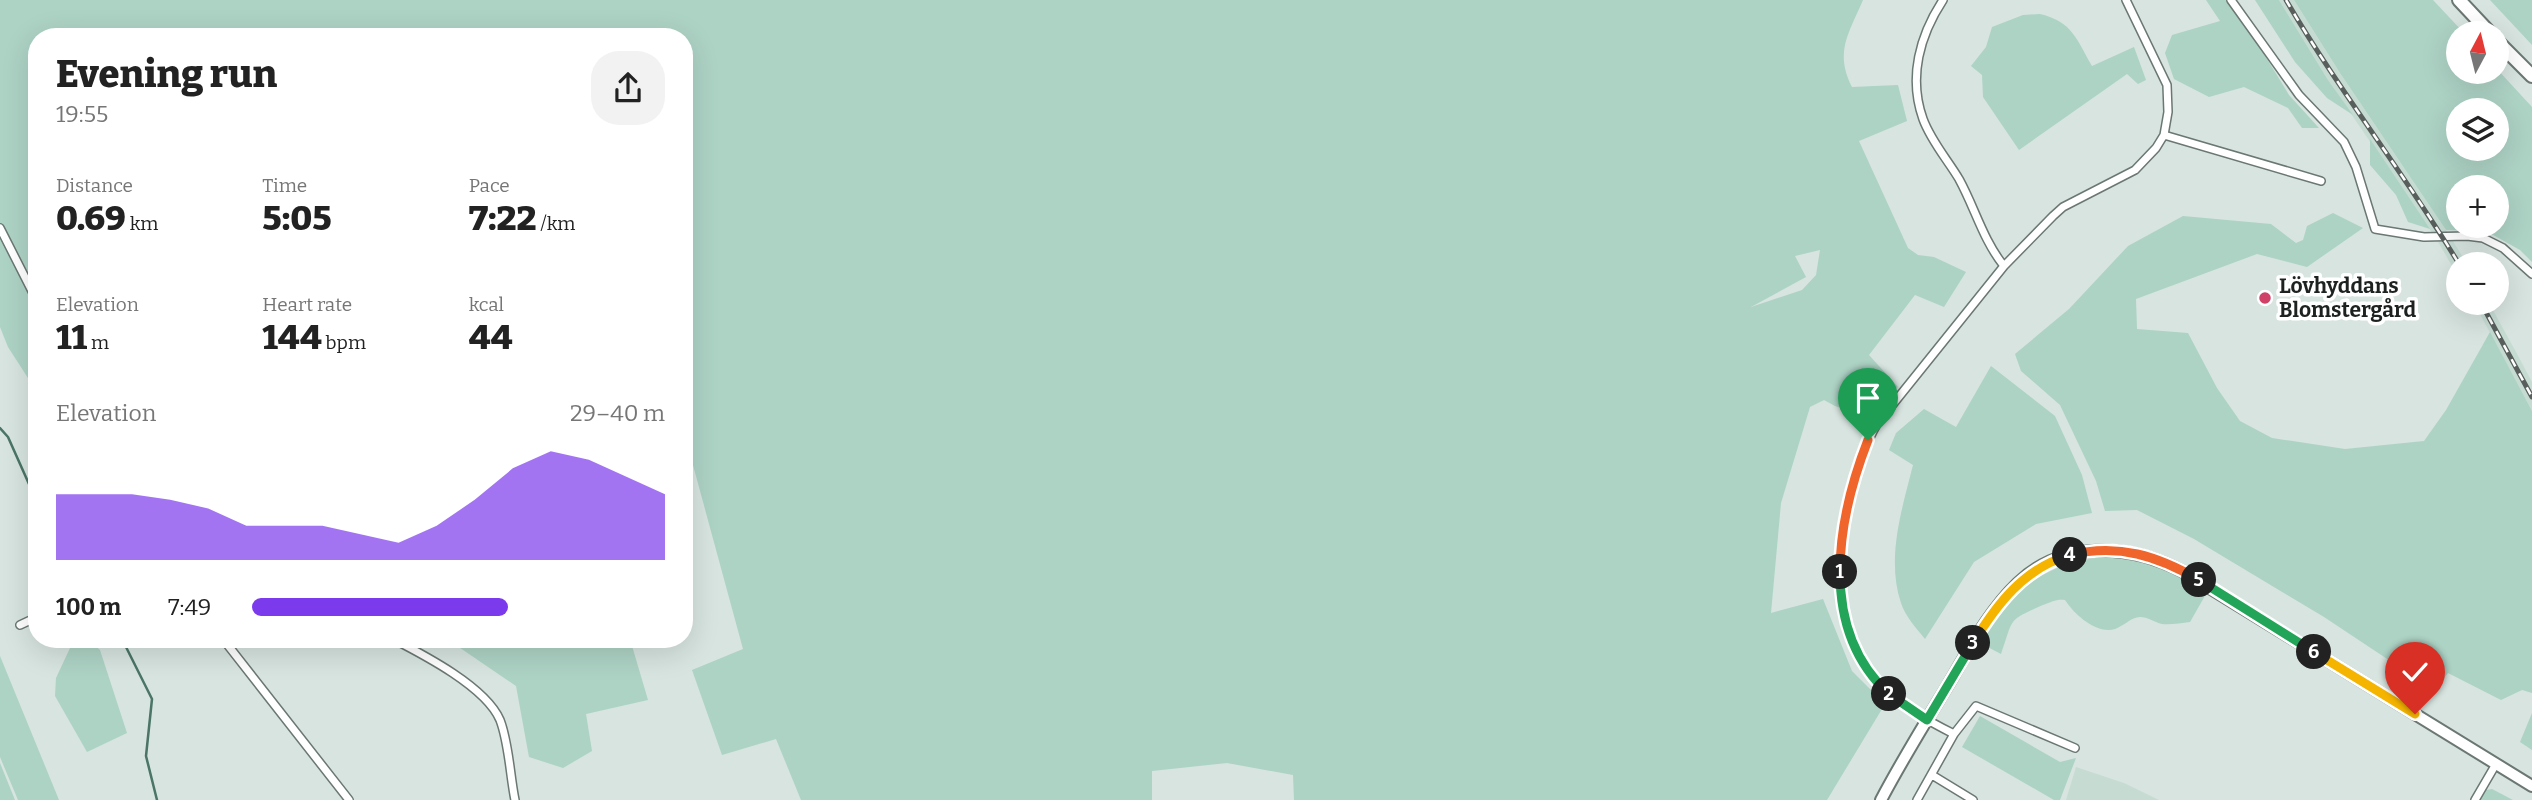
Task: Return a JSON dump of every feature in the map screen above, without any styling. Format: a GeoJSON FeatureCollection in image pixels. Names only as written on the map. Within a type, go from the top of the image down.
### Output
{"type":"FeatureCollection","features":[{"type":"Feature","properties":{"kind":"main road"},"geometry":{"type":"LineString","coordinates":[[2459,0],[2479,21]]}},
{"type":"Feature","properties":{"kind":"main road"},"geometry":{"type":"LineString","coordinates":[[2510,54],[2532,76]]}},
{"type":"Feature","properties":{"kind":"street"},"geometry":{"type":"LineString","coordinates":[[1943,0],[1927,30],[1915,68],[1919,103],[1931,135],[1959,180],[1993,253],[2004,266]]}},
{"type":"Feature","properties":{"kind":"street"},"geometry":{"type":"LineString","coordinates":[[1954,734],[1903,704],[1880,684],[1863,663],[1845,620],[1840,592],[1846,515],[1863,453],[1877,424],[2004,266],[2063,207],[2135,170],[2156,148],[2164,135],[2168,112],[2167,85],[2126,0]]}},
{"type":"Feature","properties":{"kind":"street"},"geometry":{"type":"LineString","coordinates":[[2231,0],[2299,95],[2344,142],[2356,167],[2375,229],[2424,237],[2483,238],[2503,248],[2532,274]]}},
{"type":"Feature","properties":{"kind":"street"},"geometry":{"type":"LineString","coordinates":[[2164,135],[2321,181]]}},
{"type":"Feature","properties":{"kind":"street"},"geometry":{"type":"LineString","coordinates":[[0,228],[28,283]]}},
{"type":"Feature","properties":{"kind":"street"},"geometry":{"type":"LineString","coordinates":[[1881,800],[1988,620],[2025,577],[2050,562],[2090,551],[2125,551],[2164,561],[2532,786]]}},
{"type":"Feature","properties":{"kind":"street"},"geometry":{"type":"LineString","coordinates":[[20,625],[28,621]]}},
{"type":"Feature","properties":{"kind":"street"},"geometry":{"type":"LineString","coordinates":[[230,648],[349,800]]}},
{"type":"Feature","properties":{"kind":"street"},"geometry":{"type":"LineString","coordinates":[[408,648],[465,683],[495,711],[502,727],[515,800]]}},
{"type":"Feature","properties":{"kind":"street"},"geometry":{"type":"LineString","coordinates":[[1917,800],[1954,734],[1976,706],[2075,748]]}},
{"type":"Feature","properties":{"kind":"street"},"geometry":{"type":"LineString","coordinates":[[2475,800],[2496,764]]}},
{"type":"Feature","properties":{"kind":"street"},"geometry":{"type":"LineString","coordinates":[[1932,775],[1973,800]]}},
{"type":"Feature","properties":{"kind":"shaded area"},"geometry":{"type":"Polygon","coordinates":[[[2279,0],[2294,0],[2446,230],[2446,238],[2451,238],[2460,252],[2446,252],[2446,256],[2328,80],[2279,0]]]}},
{"type":"Feature","properties":{"kind":"shaded area"},"geometry":{"type":"Polygon","coordinates":[[[2480,315],[2496,315],[2516,352],[2532,382],[2532,411],[2480,315]]]}},
{"type":"Feature","properties":{"kind":"shaded area"},"geometry":{"type":"Polygon","coordinates":[[[2076,767],[2124,783],[2159,800],[2066,800],[2076,767]]]}},
{"type":"Feature","properties":{"kind":"green space"},"geometry":{"type":"Polygon","coordinates":[[[0,0],[1863,0],[1846,43],[1844,63],[1847,75],[1852,87],[1898,85],[1907,121],[1859,141],[1908,248],[1918,255],[1934,257],[1966,272],[1944,307],[1915,295],[1869,355],[1898,387],[1889,396],[1865,377],[1852,391],[1877,398],[1880,408],[1872,418],[1824,400],[1810,407],[1781,503],[1771,613],[1823,599],[1852,671],[1885,704],[1827,800],[1294,800],[1293,775],[1227,763],[1152,771],[1152,800],[801,800],[776,739],[722,755],[692,670],[743,649],[693,465],[693,28],[28,28],[28,378],[8,347],[0,327],[0,0]],[[1820,250],[1795,256],[1806,277],[1751,307],[1802,290],[1816,275],[1820,250]]]}},
{"type":"Feature","properties":{"kind":"green space"},"geometry":{"type":"Polygon","coordinates":[[[2206,0],[2231,0],[2289,95],[2319,128],[2302,128],[2288,108],[2244,87],[2209,97],[2174,79],[2165,53],[2172,35],[2220,21],[2206,0]]]}},
{"type":"Feature","properties":{"kind":"green space"},"geometry":{"type":"Polygon","coordinates":[[[2255,0],[2279,0],[2353,115],[2327,98],[2295,62],[2255,0]]]}},
{"type":"Feature","properties":{"kind":"green space"},"geometry":{"type":"Polygon","coordinates":[[[2294,0],[2433,0],[2453,21],[2446,21],[2446,84],[2510,83],[2532,107],[2532,262],[2520,250],[2499,238],[2509,238],[2509,175],[2446,175],[2446,230],[2294,0]]]}},
{"type":"Feature","properties":{"kind":"green space"},"geometry":{"type":"Polygon","coordinates":[[[2490,0],[2532,0],[2532,45],[2510,21],[2490,0]]]}},
{"type":"Feature","properties":{"kind":"green space"},"geometry":{"type":"Polygon","coordinates":[[[2040,14],[2067,27],[2092,66],[2134,47],[2146,80],[2138,84],[2127,74],[2019,150],[1983,97],[1982,75],[1971,66],[1986,47],[1992,27],[2023,15],[2040,14]]]}},
{"type":"Feature","properties":{"kind":"green space"},"geometry":{"type":"Polygon","coordinates":[[[2370,139],[2430,229],[2408,222],[2396,195],[2370,165],[2370,139]]]}},
{"type":"Feature","properties":{"kind":"green space"},"geometry":{"type":"Polygon","coordinates":[[[2333,213],[2363,228],[2307,267],[2257,254],[2136,299],[2137,329],[2188,333],[2217,388],[2240,421],[2272,438],[2345,449],[2424,441],[2446,410],[2490,332],[2532,411],[2532,693],[2522,690],[2501,700],[2448,673],[2434,690],[2324,617],[2194,539],[2137,510],[2105,511],[2096,481],[2060,405],[2021,371],[2015,354],[2069,309],[2128,246],[2183,216],[2271,224],[2296,243],[2303,240],[2307,226],[2333,213]]]}},
{"type":"Feature","properties":{"kind":"green space"},"geometry":{"type":"Polygon","coordinates":[[[1991,366],[2055,416],[2082,475],[2092,513],[2036,524],[1974,562],[1925,639],[1903,608],[1895,569],[1897,534],[1913,465],[1889,450],[1896,433],[1924,409],[1956,427],[1991,366]]]}},
{"type":"Feature","properties":{"kind":"green space"},"geometry":{"type":"Polygon","coordinates":[[[2124,556],[2167,568],[2206,594],[2190,622],[2162,624],[2140,617],[2115,629],[2101,629],[2080,617],[2065,600],[2059,600],[2017,618],[2011,626],[2001,654],[1978,642],[2007,604],[2039,577],[2077,562],[2124,556]]]}},
{"type":"Feature","properties":{"kind":"green space"},"geometry":{"type":"Polygon","coordinates":[[[70,648],[98,648],[127,733],[87,752],[55,696],[56,678],[70,648]]]}},
{"type":"Feature","properties":{"kind":"green space"},"geometry":{"type":"Polygon","coordinates":[[[460,648],[633,648],[648,700],[586,714],[592,751],[563,768],[529,757],[516,686],[460,648]]]}},
{"type":"Feature","properties":{"kind":"green space"},"geometry":{"type":"Polygon","coordinates":[[[0,656],[59,800],[18,800],[0,757],[0,656]]]}},
{"type":"Feature","properties":{"kind":"green space"},"geometry":{"type":"Polygon","coordinates":[[[2532,713],[2532,750],[2520,742],[2532,713]]]}},
{"type":"Feature","properties":{"kind":"green space"},"geometry":{"type":"Polygon","coordinates":[[[1980,716],[2060,762],[2076,758],[2060,800],[2054,800],[1962,747],[1980,716]]]}},
{"type":"Feature","properties":{"kind":"green space"},"geometry":{"type":"Polygon","coordinates":[[[0,763],[15,800],[0,800],[0,763]]]}},
{"type":"Feature","properties":{"kind":"green space"},"geometry":{"type":"Polygon","coordinates":[[[2492,789],[2513,800],[2479,800],[2486,790],[2492,789]]]}},
{"type":"Feature","properties":{"kind":"waterway"},"geometry":{"type":"LineString","coordinates":[[0,428],[8,437],[28,482]]}},
{"type":"Feature","properties":{"kind":"waterway"},"geometry":{"type":"LineString","coordinates":[[126,648],[152,699],[146,756],[157,800]]}},
{"type":"Feature","properties":{"kind":"railway"},"geometry":{"type":"LineString","coordinates":[[2286,0],[2451,252]]}},
{"type":"Feature","properties":{"kind":"railway"},"geometry":{"type":"LineString","coordinates":[[2488,315],[2532,397]]}},
{"type":"Feature","properties":{"kind":"place","name":"Lövhyddans Blomstergård"},"geometry":{"type":"Point","coordinates":[2265,298]}},
{"type":"Feature","properties":{"kind":"route"},"geometry":{"type":"LineString","coordinates":[[1868,440],[1842,536],[1840,592],[1845,620],[1858,654],[1880,684],[1888,693],[1927,720],[1988,620],[2018,583],[2062,557],[2103,550],[2136,552],[2164,561],[2415,714]]}}]}
